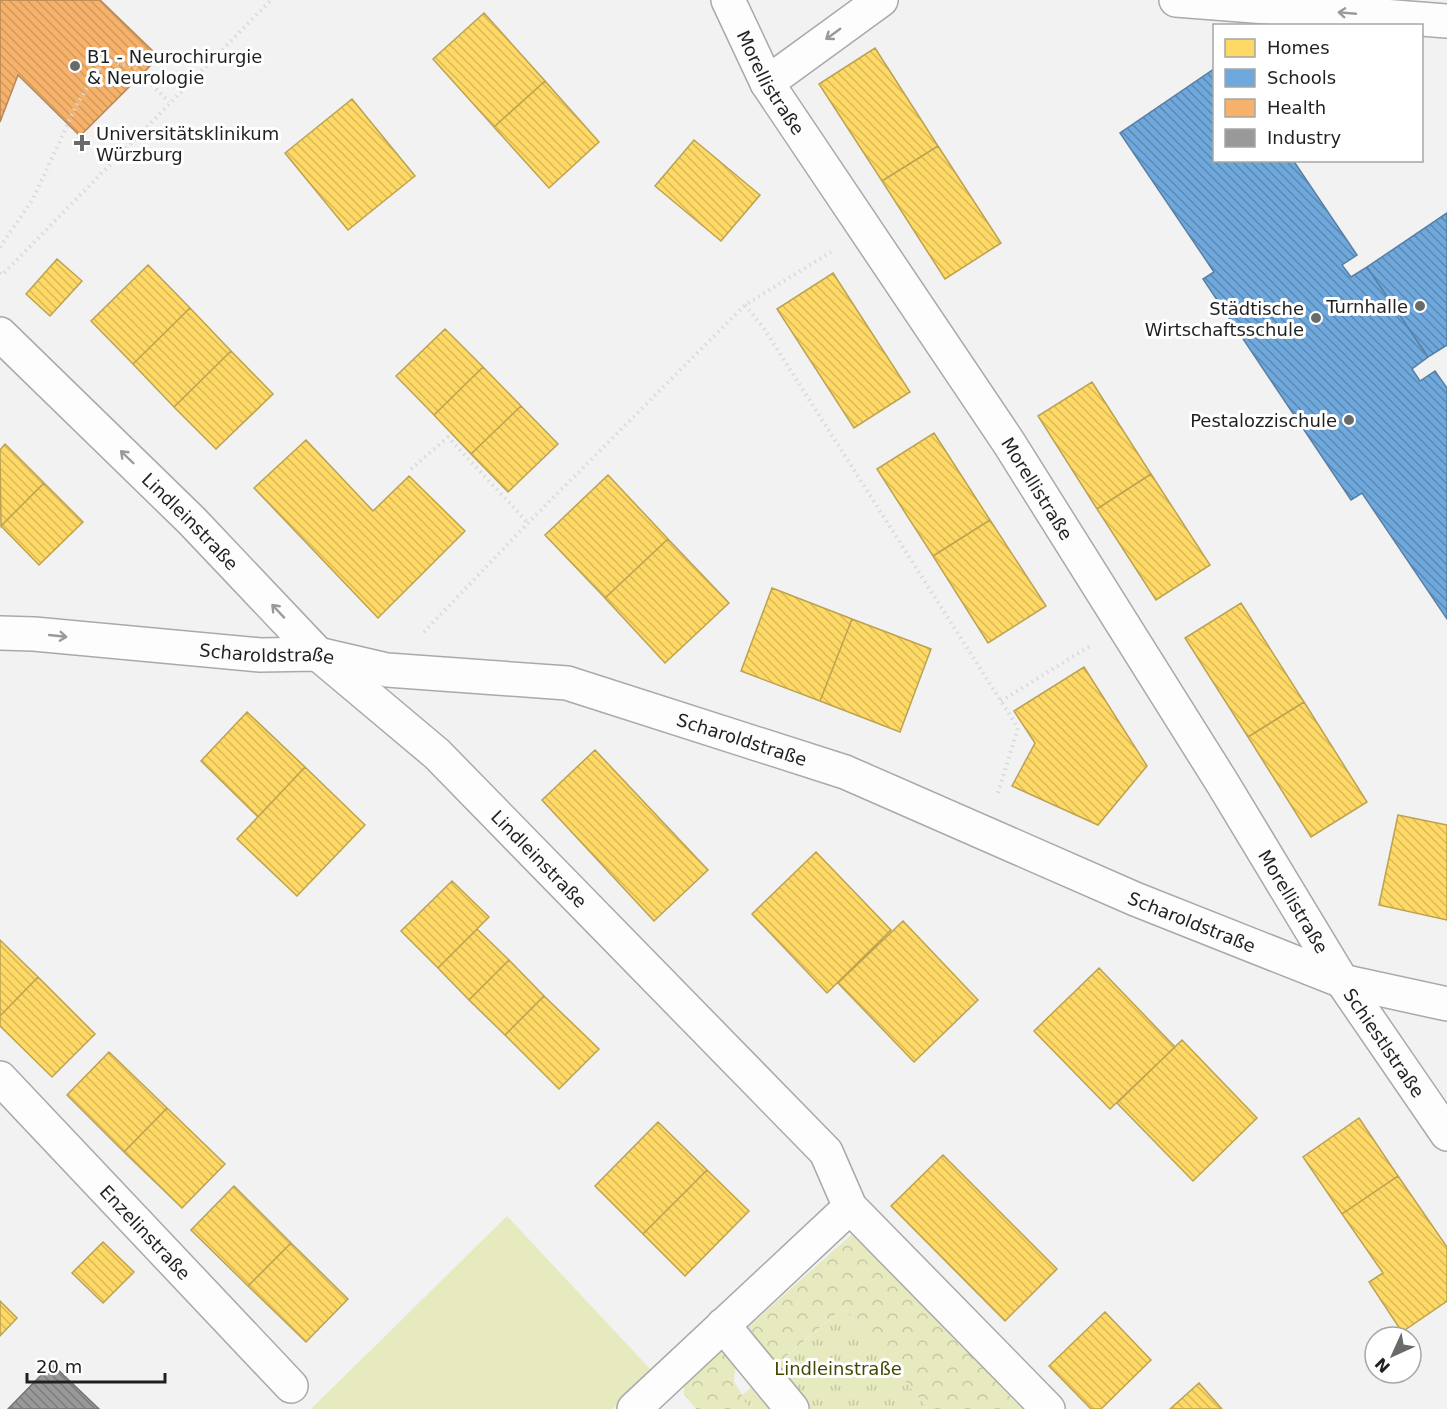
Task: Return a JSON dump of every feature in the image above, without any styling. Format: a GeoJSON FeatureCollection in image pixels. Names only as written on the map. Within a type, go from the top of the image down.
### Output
{"type":"FeatureCollection","features":[{"type":"Feature","properties":{"kind":"street"},"geometry":{"type":"LineString","coordinates":[[767,83],[880,0]]}},
{"type":"Feature","properties":{"kind":"street"},"geometry":{"type":"LineString","coordinates":[[1176,0],[1447,21]]}},
{"type":"Feature","properties":{"kind":"street","name":"Morellistraße"},"geometry":{"type":"LineString","coordinates":[[729,3],[767,83],[868,230],[1035,483],[1223,784],[1342,981]]}},
{"type":"Feature","properties":{"kind":"street","name":"Lindleinstraße"},"geometry":{"type":"LineString","coordinates":[[0,334],[192,521],[318,654],[437,754],[826,1152],[850,1207],[1048,1409]]}},
{"type":"Feature","properties":{"kind":"street","name":"Scharoldstraße"},"geometry":{"type":"LineString","coordinates":[[0,633],[34,634],[260,655],[318,654],[387,670],[567,683],[845,772],[1135,899],[1342,981],[1447,1004]]}},
{"type":"Feature","properties":{"kind":"street","name":"Schiestlstraße"},"geometry":{"type":"LineString","coordinates":[[1342,981],[1447,1134]]}},
{"type":"Feature","properties":{"kind":"street","name":"Enzelinstraße"},"geometry":{"type":"LineString","coordinates":[[0,1078],[291,1386]]}},
{"type":"Feature","properties":{"kind":"street"},"geometry":{"type":"LineString","coordinates":[[634,1409],[850,1207]]}},
{"type":"Feature","properties":{"kind":"street"},"geometry":{"type":"LineString","coordinates":[[723,1325],[792,1409]]}},
{"type":"Feature","properties":{"kind":"path"},"geometry":{"type":"LineString","coordinates":[[0,273],[2,275],[271,0]]}},
{"type":"Feature","properties":{"kind":"path"},"geometry":{"type":"LineString","coordinates":[[0,247],[33,199],[76,106],[105,60],[135,67],[169,102]]}},
{"type":"Feature","properties":{"kind":"path"},"geometry":{"type":"LineString","coordinates":[[387,670],[528,523],[745,305],[868,230]]}},
{"type":"Feature","properties":{"kind":"path"},"geometry":{"type":"LineString","coordinates":[[745,305],[763,327],[1018,728],[985,834]]}},
{"type":"Feature","properties":{"kind":"path"},"geometry":{"type":"LineString","coordinates":[[411,469],[448,437],[528,523]]}},
{"type":"Feature","properties":{"kind":"path"},"geometry":{"type":"LineString","coordinates":[[1001,701],[1096,642]]}},
{"type":"Feature","properties":{"kind":"green space"},"geometry":{"type":"Polygon","coordinates":[[[507,1216],[653,1372],[613,1409],[311,1409],[507,1216]]]}},
{"type":"Feature","properties":{"kind":"green space"},"geometry":{"type":"Polygon","coordinates":[[[852,1234],[886,1265],[1022,1409],[928,1409],[844,1307],[777,1364],[748,1327],[852,1234]]]}},
{"type":"Feature","properties":{"kind":"green space","name":"Lindleinstraße"},"geometry":{"type":"Polygon","coordinates":[[[844,1307],[928,1409],[750,1409],[741,1396],[844,1307]]]}},
{"type":"Feature","properties":{"kind":"green space"},"geometry":{"type":"Polygon","coordinates":[[[721,1348],[736,1363],[734,1381],[750,1409],[696,1409],[684,1394],[684,1383],[721,1348]]]}},
{"type":"Feature","properties":{"kind":"building: Homes"},"geometry":{"type":"Polygon","coordinates":[[[484,13],[545,81],[494,127],[433,59],[484,13]]]}},
{"type":"Feature","properties":{"kind":"building: Homes"},"geometry":{"type":"Polygon","coordinates":[[[875,48],[938,146],[882,181],[819,84],[875,48]]]}},
{"type":"Feature","properties":{"kind":"building: Homes"},"geometry":{"type":"Polygon","coordinates":[[[545,81],[599,142],[549,188],[494,127],[545,81]]]}},
{"type":"Feature","properties":{"kind":"building: Homes"},"geometry":{"type":"Polygon","coordinates":[[[352,99],[415,176],[348,230],[285,153],[352,99]]]}},
{"type":"Feature","properties":{"kind":"building: Homes"},"geometry":{"type":"Polygon","coordinates":[[[694,140],[760,195],[721,241],[655,186],[694,140]]]}},
{"type":"Feature","properties":{"kind":"building: Homes"},"geometry":{"type":"Polygon","coordinates":[[[938,146],[1001,243],[945,279],[882,181],[938,146]]]}},
{"type":"Feature","properties":{"kind":"building: Homes"},"geometry":{"type":"Polygon","coordinates":[[[57,259],[82,281],[50,316],[26,294],[57,259]]]}},
{"type":"Feature","properties":{"kind":"building: Homes"},"geometry":{"type":"Polygon","coordinates":[[[148,265],[190,308],[133,364],[91,321],[148,265]]]}},
{"type":"Feature","properties":{"kind":"building: Homes"},"geometry":{"type":"Polygon","coordinates":[[[833,273],[910,392],[854,428],[777,309],[833,273]]]}},
{"type":"Feature","properties":{"kind":"building: Homes"},"geometry":{"type":"Polygon","coordinates":[[[190,308],[231,351],[174,407],[133,364],[190,308]]]}},
{"type":"Feature","properties":{"kind":"building: Homes"},"geometry":{"type":"Polygon","coordinates":[[[445,329],[483,367],[434,415],[396,376],[445,329]]]}},
{"type":"Feature","properties":{"kind":"building: Homes"},"geometry":{"type":"Polygon","coordinates":[[[231,351],[273,394],[216,449],[174,407],[231,351]]]}},
{"type":"Feature","properties":{"kind":"building: Homes"},"geometry":{"type":"Polygon","coordinates":[[[483,367],[521,406],[471,454],[434,415],[483,367]]]}},
{"type":"Feature","properties":{"kind":"building: Homes"},"geometry":{"type":"Polygon","coordinates":[[[1092,382],[1151,474],[1097,509],[1038,416],[1092,382]]]}},
{"type":"Feature","properties":{"kind":"building: Homes"},"geometry":{"type":"Polygon","coordinates":[[[521,406],[558,444],[508,492],[471,454],[521,406]]]}},
{"type":"Feature","properties":{"kind":"building: Homes"},"geometry":{"type":"Polygon","coordinates":[[[934,433],[990,520],[933,556],[877,469],[934,433]]]}},
{"type":"Feature","properties":{"kind":"building: Homes"},"geometry":{"type":"Polygon","coordinates":[[[306,440],[373,511],[409,476],[465,531],[378,618],[254,488],[306,440]]]}},
{"type":"Feature","properties":{"kind":"building: Homes"},"geometry":{"type":"Polygon","coordinates":[[[5,444],[44,483],[1,526],[0,450],[5,444]]]}},
{"type":"Feature","properties":{"kind":"building: Homes"},"geometry":{"type":"Polygon","coordinates":[[[1151,474],[1210,565],[1156,600],[1097,509],[1151,474]]]}},
{"type":"Feature","properties":{"kind":"building: Homes"},"geometry":{"type":"Polygon","coordinates":[[[608,475],[668,539],[605,598],[545,535],[608,475]]]}},
{"type":"Feature","properties":{"kind":"building: Homes"},"geometry":{"type":"Polygon","coordinates":[[[44,483],[83,522],[39,565],[1,526],[44,483]]]}},
{"type":"Feature","properties":{"kind":"building: Homes"},"geometry":{"type":"Polygon","coordinates":[[[990,520],[1046,606],[988,643],[933,556],[990,520]]]}},
{"type":"Feature","properties":{"kind":"building: Homes"},"geometry":{"type":"Polygon","coordinates":[[[668,539],[729,603],[665,663],[605,598],[668,539]]]}},
{"type":"Feature","properties":{"kind":"building: Homes"},"geometry":{"type":"Polygon","coordinates":[[[772,588],[852,619],[820,701],[741,671],[772,588]]]}},
{"type":"Feature","properties":{"kind":"building: Homes"},"geometry":{"type":"Polygon","coordinates":[[[1241,603],[1304,702],[1248,737],[1185,638],[1241,603]]]}},
{"type":"Feature","properties":{"kind":"building: Homes"},"geometry":{"type":"Polygon","coordinates":[[[852,619],[931,649],[900,732],[820,701],[852,619]]]}},
{"type":"Feature","properties":{"kind":"building: Homes"},"geometry":{"type":"Polygon","coordinates":[[[1084,667],[1147,766],[1098,825],[1012,786],[1035,743],[1014,711],[1084,667]]]}},
{"type":"Feature","properties":{"kind":"building: Homes"},"geometry":{"type":"Polygon","coordinates":[[[1304,702],[1367,802],[1311,837],[1248,737],[1304,702]]]}},
{"type":"Feature","properties":{"kind":"building: Homes"},"geometry":{"type":"Polygon","coordinates":[[[247,712],[305,767],[258,817],[201,761],[247,712]]]}},
{"type":"Feature","properties":{"kind":"building: Homes"},"geometry":{"type":"Polygon","coordinates":[[[595,750],[708,870],[654,921],[542,800],[595,750]]]}},
{"type":"Feature","properties":{"kind":"building: Homes"},"geometry":{"type":"Polygon","coordinates":[[[305,767],[365,825],[297,896],[237,839],[305,767]]]}},
{"type":"Feature","properties":{"kind":"building: Homes"},"geometry":{"type":"Polygon","coordinates":[[[1398,815],[1447,825],[1447,920],[1379,905],[1398,815]]]}},
{"type":"Feature","properties":{"kind":"building: Homes"},"geometry":{"type":"Polygon","coordinates":[[[816,852],[891,930],[827,993],[752,914],[816,852]]]}},
{"type":"Feature","properties":{"kind":"building: Homes"},"geometry":{"type":"Polygon","coordinates":[[[452,881],[489,917],[438,968],[401,931],[452,881]]]}},
{"type":"Feature","properties":{"kind":"building: Homes"},"geometry":{"type":"Polygon","coordinates":[[[903,921],[978,1000],[914,1062],[838,983],[903,921]]]}},
{"type":"Feature","properties":{"kind":"building: Homes"},"geometry":{"type":"Polygon","coordinates":[[[477,929],[509,960],[469,1000],[438,968],[477,929]]]}},
{"type":"Feature","properties":{"kind":"building: Homes"},"geometry":{"type":"Polygon","coordinates":[[[0,940],[38,977],[0,1016],[0,940]]]}},
{"type":"Feature","properties":{"kind":"building: Homes"},"geometry":{"type":"Polygon","coordinates":[[[509,960],[544,996],[505,1035],[469,1000],[509,960]]]}},
{"type":"Feature","properties":{"kind":"building: Homes"},"geometry":{"type":"Polygon","coordinates":[[[1099,968],[1175,1047],[1110,1109],[1034,1031],[1099,968]]]}},
{"type":"Feature","properties":{"kind":"building: Homes"},"geometry":{"type":"Polygon","coordinates":[[[38,977],[95,1034],[52,1077],[0,1026],[0,1016],[38,977]]]}},
{"type":"Feature","properties":{"kind":"building: Homes"},"geometry":{"type":"Polygon","coordinates":[[[544,996],[599,1049],[559,1089],[505,1035],[544,996]]]}},
{"type":"Feature","properties":{"kind":"building: Homes"},"geometry":{"type":"Polygon","coordinates":[[[1182,1040],[1257,1118],[1193,1181],[1117,1103],[1182,1040]]]}},
{"type":"Feature","properties":{"kind":"building: Homes"},"geometry":{"type":"Polygon","coordinates":[[[109,1052],[167,1108],[124,1152],[67,1095],[109,1052]]]}},
{"type":"Feature","properties":{"kind":"building: Homes"},"geometry":{"type":"Polygon","coordinates":[[[167,1108],[225,1164],[182,1208],[124,1152],[167,1108]]]}},
{"type":"Feature","properties":{"kind":"building: Homes"},"geometry":{"type":"Polygon","coordinates":[[[1359,1118],[1398,1176],[1342,1214],[1303,1157],[1359,1118]]]}},
{"type":"Feature","properties":{"kind":"building: Homes"},"geometry":{"type":"Polygon","coordinates":[[[658,1122],[707,1170],[643,1234],[595,1186],[658,1122]]]}},
{"type":"Feature","properties":{"kind":"building: Homes"},"geometry":{"type":"Polygon","coordinates":[[[943,1155],[1057,1269],[1005,1321],[891,1206],[943,1155]]]}},
{"type":"Feature","properties":{"kind":"building: Homes"},"geometry":{"type":"Polygon","coordinates":[[[707,1170],[749,1211],[685,1276],[643,1234],[707,1170]]]}},
{"type":"Feature","properties":{"kind":"building: Homes"},"geometry":{"type":"Polygon","coordinates":[[[1398,1176],[1447,1247],[1447,1301],[1412,1325],[1397,1325],[1369,1282],[1383,1273],[1342,1214],[1398,1176]]]}},
{"type":"Feature","properties":{"kind":"building: Homes"},"geometry":{"type":"Polygon","coordinates":[[[234,1186],[291,1243],[248,1286],[191,1230],[234,1186]]]}},
{"type":"Feature","properties":{"kind":"building: Homes"},"geometry":{"type":"Polygon","coordinates":[[[103,1242],[134,1272],[103,1303],[72,1273],[103,1242]]]}},
{"type":"Feature","properties":{"kind":"building: Homes"},"geometry":{"type":"Polygon","coordinates":[[[291,1243],[348,1299],[306,1342],[248,1286],[291,1243]]]}},
{"type":"Feature","properties":{"kind":"building: Homes"},"geometry":{"type":"Polygon","coordinates":[[[0,1301],[17,1318],[0,1336],[0,1301]]]}},
{"type":"Feature","properties":{"kind":"building: Homes"},"geometry":{"type":"Polygon","coordinates":[[[1105,1312],[1151,1360],[1101,1409],[1091,1409],[1049,1366],[1105,1312]]]}},
{"type":"Feature","properties":{"kind":"building: Homes"},"geometry":{"type":"Polygon","coordinates":[[[1199,1383],[1222,1409],[1170,1409],[1199,1383]]]}},
{"type":"Feature","properties":{"kind":"building: Schools","name":"Städtische Wirtschaftsschule"},"geometry":{"type":"Polygon","coordinates":[[[1213,70],[1213,162],[1294,162],[1357,255],[1342,265],[1351,277],[1367,267],[1428,357],[1412,369],[1420,381],[1435,371],[1447,388],[1447,619],[1362,493],[1351,500],[1203,279],[1214,272],[1120,133],[1213,70]]]}},
{"type":"Feature","properties":{"kind":"building: Schools","name":"Turnhalle"},"geometry":{"type":"Polygon","coordinates":[[[1447,213],[1447,345],[1428,357],[1367,267],[1447,213]]]}},
{"type":"Feature","properties":{"kind":"building: Health","name":"B1 - Neurochirurgie & Neurologie"},"geometry":{"type":"Polygon","coordinates":[[[0,0],[100,0],[159,57],[80,136],[18,75],[0,122],[0,0]]]}},
{"type":"Feature","properties":{"kind":"building: Industry"},"geometry":{"type":"Polygon","coordinates":[[[52,1364],[99,1409],[8,1409],[52,1364]]]}},
{"type":"Feature","properties":{"kind":"place","name":"B1 - Neurochirurgie & Neurologie"},"geometry":{"type":"Point","coordinates":[75,66]}},
{"type":"Feature","properties":{"kind":"place","name":"Universitätsklinikum Würzburg"},"geometry":{"type":"Point","coordinates":[82,143]}},
{"type":"Feature","properties":{"kind":"place","name":"Turnhalle"},"geometry":{"type":"Point","coordinates":[1420,306]}},
{"type":"Feature","properties":{"kind":"place","name":"Städtische Wirtschaftsschule"},"geometry":{"type":"Point","coordinates":[1316,318]}},
{"type":"Feature","properties":{"kind":"place","name":"Pestalozzischule"},"geometry":{"type":"Point","coordinates":[1349,420]}}]}
